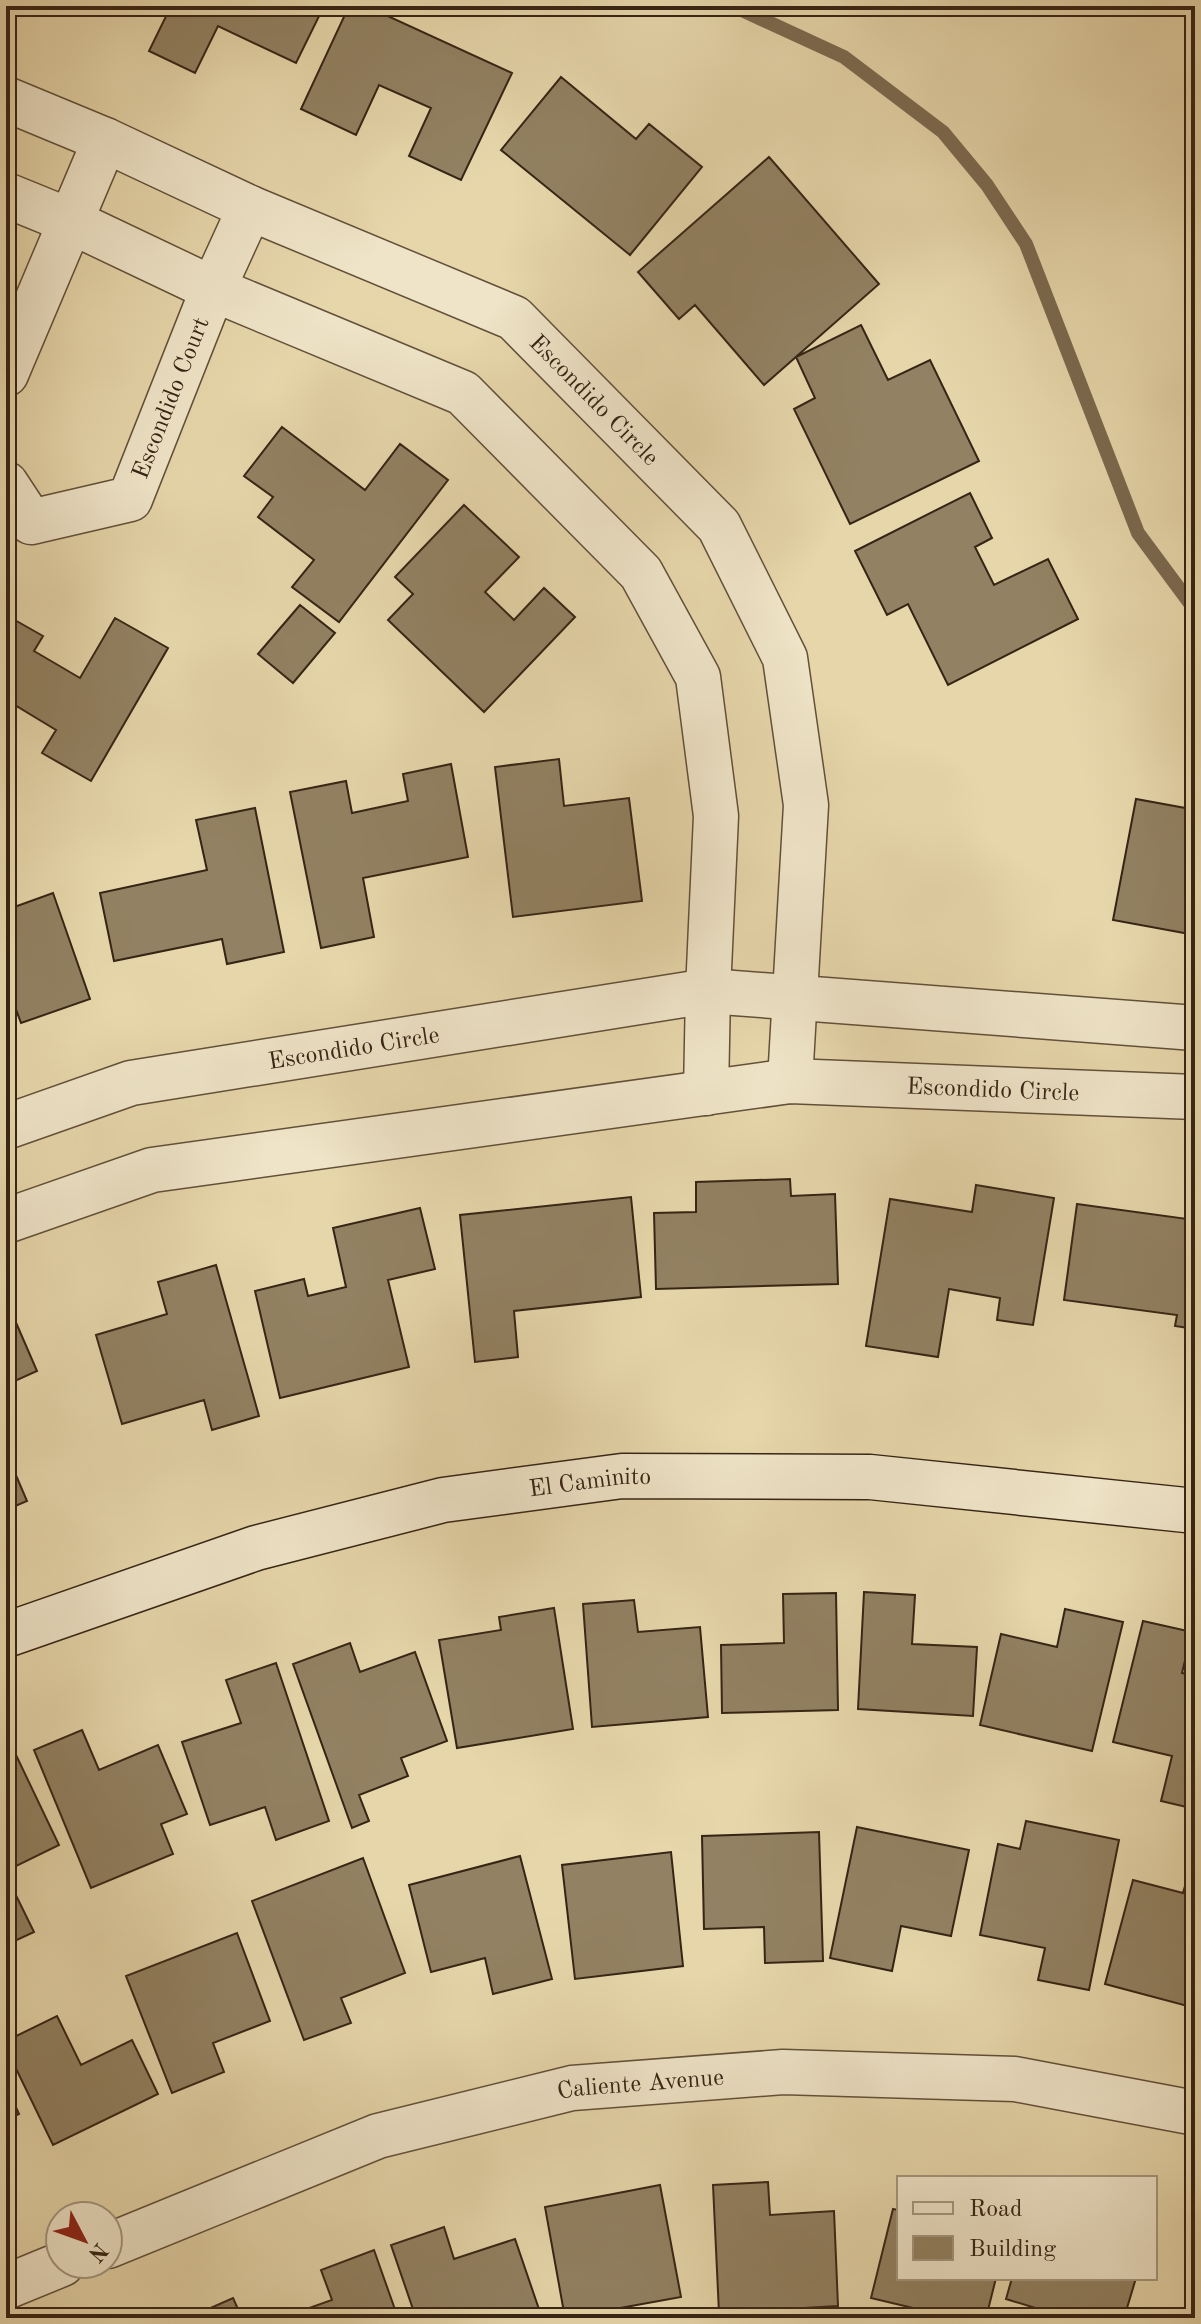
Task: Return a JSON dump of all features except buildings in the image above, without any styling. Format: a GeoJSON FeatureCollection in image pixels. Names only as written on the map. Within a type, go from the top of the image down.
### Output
{"type":"FeatureCollection","features":[{"type":"Feature","properties":{"kind":"street","name":"Escondido Circle"},"geometry":{"type":"LineString","coordinates":[[6,99],[105,140],[250,208],[514,318],[719,526],[785,658],[806,805],[790,1081]]}},
{"type":"Feature","properties":{"kind":"street"},"geometry":{"type":"LineString","coordinates":[[6,374],[105,140]]}},
{"type":"Feature","properties":{"kind":"street"},"geometry":{"type":"LineString","coordinates":[[6,195],[70,221],[213,289],[463,393],[641,573],[698,677],[716,816],[706,1093]]}},
{"type":"Feature","properties":{"kind":"street","name":"Escondido Court"},"geometry":{"type":"LineString","coordinates":[[6,484],[31,522],[130,499],[213,289],[250,208]]}},
{"type":"Feature","properties":{"kind":"street","name":"Escondido Circle"},"geometry":{"type":"LineString","coordinates":[[6,1127],[131,1083],[708,991],[1195,1028]]}},
{"type":"Feature","properties":{"kind":"street","name":"Escondido Circle"},"geometry":{"type":"LineString","coordinates":[[6,1221],[152,1170],[790,1081],[1195,1097]]}},
{"type":"Feature","properties":{"kind":"street","name":"El Caminito"},"geometry":{"type":"LineString","coordinates":[[6,1635],[270,1544],[443,1500],[622,1476],[870,1477],[1195,1511]]}},
{"type":"Feature","properties":{"kind":"street","name":"Caliente Avenue"},"geometry":{"type":"LineString","coordinates":[[124,2239],[378,2136],[572,2088],[783,2072],[1015,2079],[1195,2113]]}},
{"type":"Feature","properties":{"kind":"street"},"geometry":{"type":"LineString","coordinates":[[6,2287],[44,2271]]}},
{"type":"Feature","properties":{"kind":"waterway"},"geometry":{"type":"LineString","coordinates":[[733,6],[844,57],[943,132],[987,185],[1026,244],[1138,533],[1195,610]]}}]}
